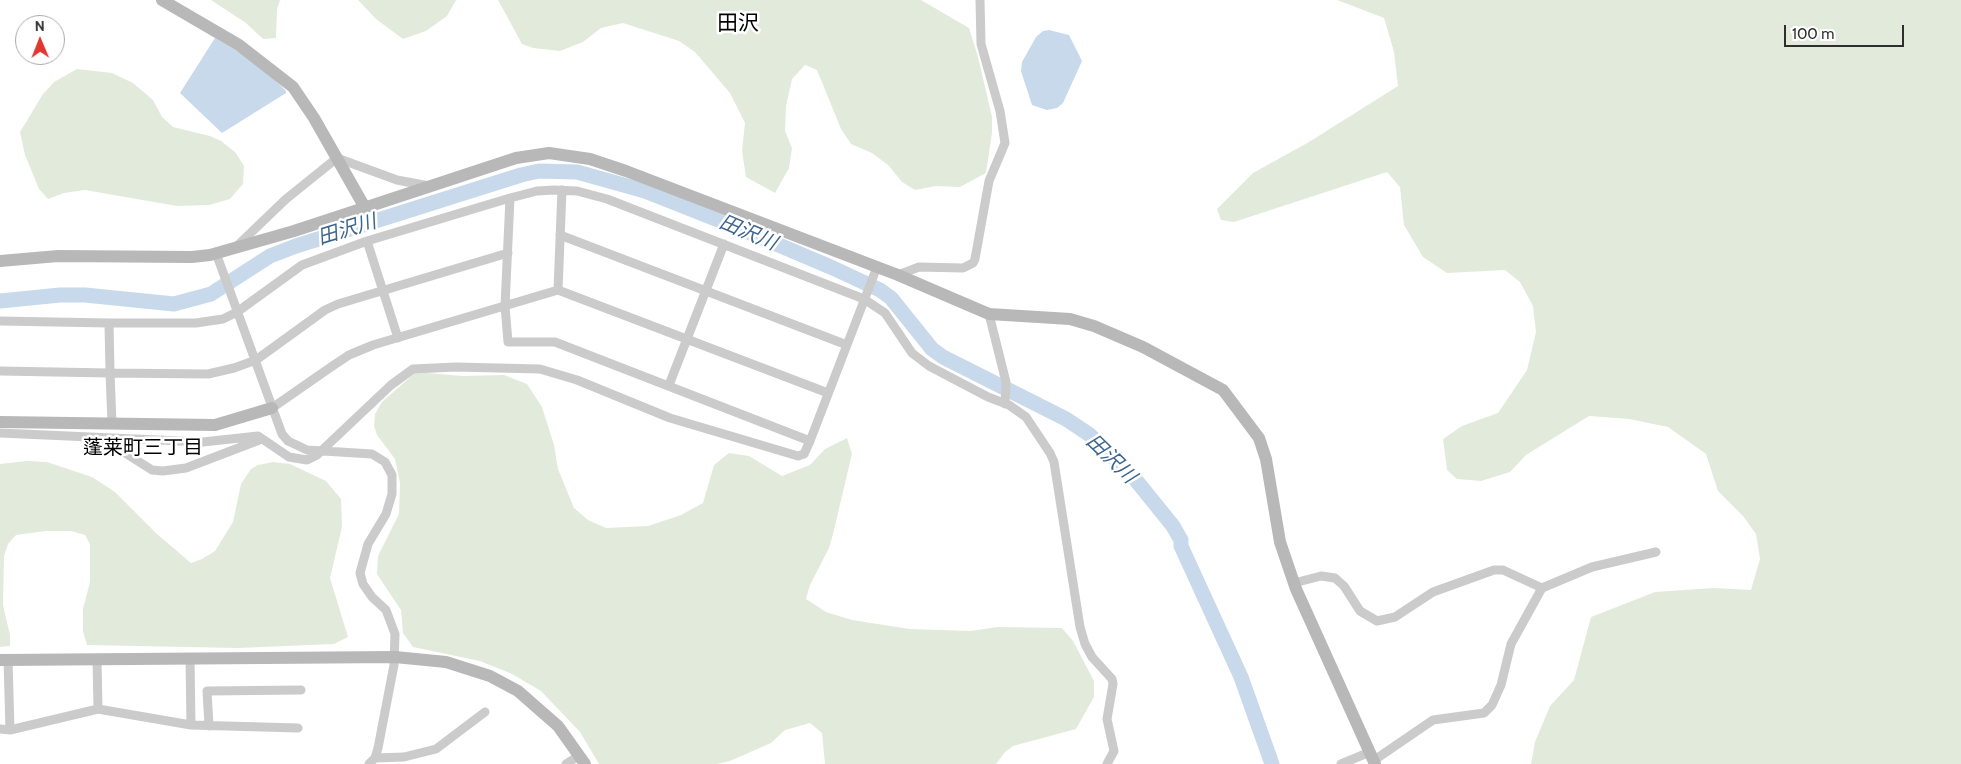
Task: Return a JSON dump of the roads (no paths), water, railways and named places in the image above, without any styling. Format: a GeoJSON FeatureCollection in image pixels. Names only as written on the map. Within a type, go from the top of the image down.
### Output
{"type":"FeatureCollection","features":[{"type":"Feature","properties":{"kind":"street"},"geometry":{"type":"LineString","coordinates":[[162,0],[239,45],[293,86],[364,206]]}},
{"type":"Feature","properties":{"kind":"street"},"geometry":{"type":"LineString","coordinates":[[898,275],[919,267],[963,268],[973,263],[975,259],[989,182],[1005,143],[1000,111],[981,44],[980,0]]}},
{"type":"Feature","properties":{"kind":"street"},"geometry":{"type":"LineString","coordinates":[[0,261],[58,256],[192,257],[216,253],[534,154],[572,155],[626,171],[898,275],[989,314],[1070,319],[1094,326],[1143,347],[1223,390],[1245,418],[1264,449],[1280,542],[1294,584],[1373,759]]}},
{"type":"Feature","properties":{"kind":"street"},"geometry":{"type":"LineString","coordinates":[[337,158],[397,180],[429,186]]}},
{"type":"Feature","properties":{"kind":"street"},"geometry":{"type":"LineString","coordinates":[[236,247],[259,224],[337,158]]}},
{"type":"Feature","properties":{"kind":"street"},"geometry":{"type":"LineString","coordinates":[[558,290],[562,190]]}},
{"type":"Feature","properties":{"kind":"street"},"geometry":{"type":"LineString","coordinates":[[0,322],[210,322],[237,312],[302,265],[367,241],[510,198],[537,191],[562,190],[577,191],[608,199],[864,299],[885,313],[912,353],[929,366],[980,394],[1006,400],[1026,417],[1043,440],[1054,462],[1080,627],[1088,651],[1112,679],[1113,684],[1107,719],[1114,751],[1107,764]]}},
{"type":"Feature","properties":{"kind":"street"},"geometry":{"type":"LineString","coordinates":[[510,198],[505,306],[508,342],[555,342],[810,441]]}},
{"type":"Feature","properties":{"kind":"street"},"geometry":{"type":"LineString","coordinates":[[560,235],[847,345]]}},
{"type":"Feature","properties":{"kind":"street"},"geometry":{"type":"LineString","coordinates":[[367,241],[398,338]]}},
{"type":"Feature","properties":{"kind":"street"},"geometry":{"type":"LineString","coordinates":[[669,385],[724,244]]}},
{"type":"Feature","properties":{"kind":"street"},"geometry":{"type":"LineString","coordinates":[[216,253],[282,434],[288,441],[307,450],[372,454],[380,457],[390,469],[392,480],[390,501],[386,514],[368,544],[360,573],[363,584],[372,597],[386,610],[393,623],[395,657],[372,761],[436,749],[485,712]]}},
{"type":"Feature","properties":{"kind":"street"},"geometry":{"type":"LineString","coordinates":[[0,372],[208,374],[256,360],[325,310],[382,290],[508,253]]}},
{"type":"Feature","properties":{"kind":"street"},"geometry":{"type":"LineString","coordinates":[[0,433],[203,442],[258,436],[277,451],[300,460],[312,459],[391,384],[408,371],[419,367],[546,369],[670,418],[798,456],[804,454],[810,441],[877,267]]}},
{"type":"Feature","properties":{"kind":"street"},"geometry":{"type":"LineString","coordinates":[[0,422],[215,425],[272,408],[349,355],[398,338],[558,290],[828,393]]}},
{"type":"Feature","properties":{"kind":"street"},"geometry":{"type":"LineString","coordinates":[[989,314],[1006,382],[1006,400]]}},
{"type":"Feature","properties":{"kind":"street"},"geometry":{"type":"LineString","coordinates":[[109,323],[112,423]]}},
{"type":"Feature","properties":{"kind":"street"},"geometry":{"type":"LineString","coordinates":[[100,438],[152,470],[163,471],[186,468],[262,439]]}},
{"type":"Feature","properties":{"kind":"street"},"geometry":{"type":"LineString","coordinates":[[1341,764],[1373,759],[1433,720],[1474,715],[1486,711],[1492,704],[1501,685],[1511,644],[1542,588],[1592,567],[1656,552]]}},
{"type":"Feature","properties":{"kind":"street"},"geometry":{"type":"LineString","coordinates":[[1294,584],[1321,576],[1335,578],[1344,586],[1360,611],[1377,621],[1395,617],[1433,592],[1494,570],[1503,570],[1542,588]]}},
{"type":"Feature","properties":{"kind":"street"},"geometry":{"type":"LineString","coordinates":[[190,658],[191,725]]}},
{"type":"Feature","properties":{"kind":"street"},"geometry":{"type":"LineString","coordinates":[[10,730],[4,660],[425,658],[460,665],[506,684],[544,712],[558,726],[583,760],[566,764]]}},
{"type":"Feature","properties":{"kind":"street"},"geometry":{"type":"LineString","coordinates":[[97,659],[98,709]]}},
{"type":"Feature","properties":{"kind":"street"},"geometry":{"type":"LineString","coordinates":[[209,726],[208,691],[300,690]]}},
{"type":"Feature","properties":{"kind":"street"},"geometry":{"type":"LineString","coordinates":[[0,729],[10,730],[98,709],[191,725],[298,728]]}},
{"type":"Feature","properties":{"kind":"water"},"geometry":{"type":"Polygon","coordinates":[[[1049,30],[1069,35],[1082,61],[1063,103],[1057,108],[1047,110],[1032,105],[1021,71],[1022,62],[1036,37],[1043,31],[1049,30]]]}},
{"type":"Feature","properties":{"kind":"water"},"geometry":{"type":"Polygon","coordinates":[[[215,38],[261,65],[286,91],[286,93],[222,133],[180,93],[215,38]]]}},
{"type":"Feature","properties":{"kind":"waterway","name":"田沢川"},"geometry":{"type":"LineString","coordinates":[[0,301],[60,295],[85,295],[174,304],[211,294],[270,256],[296,246],[539,171],[577,172],[645,191],[741,229],[880,290],[891,298],[932,349],[943,357],[1066,419],[1090,435],[1135,479],[1173,526],[1181,540],[1181,546],[1241,677],[1272,764]]}},
{"type":"Feature","properties":{"kind":"district","name":"田沢"},"geometry":{"type":"Point","coordinates":[738,24]}},
{"type":"Feature","properties":{"kind":"district","name":"蓬莱町三丁目"},"geometry":{"type":"Point","coordinates":[143,448]}}]}
